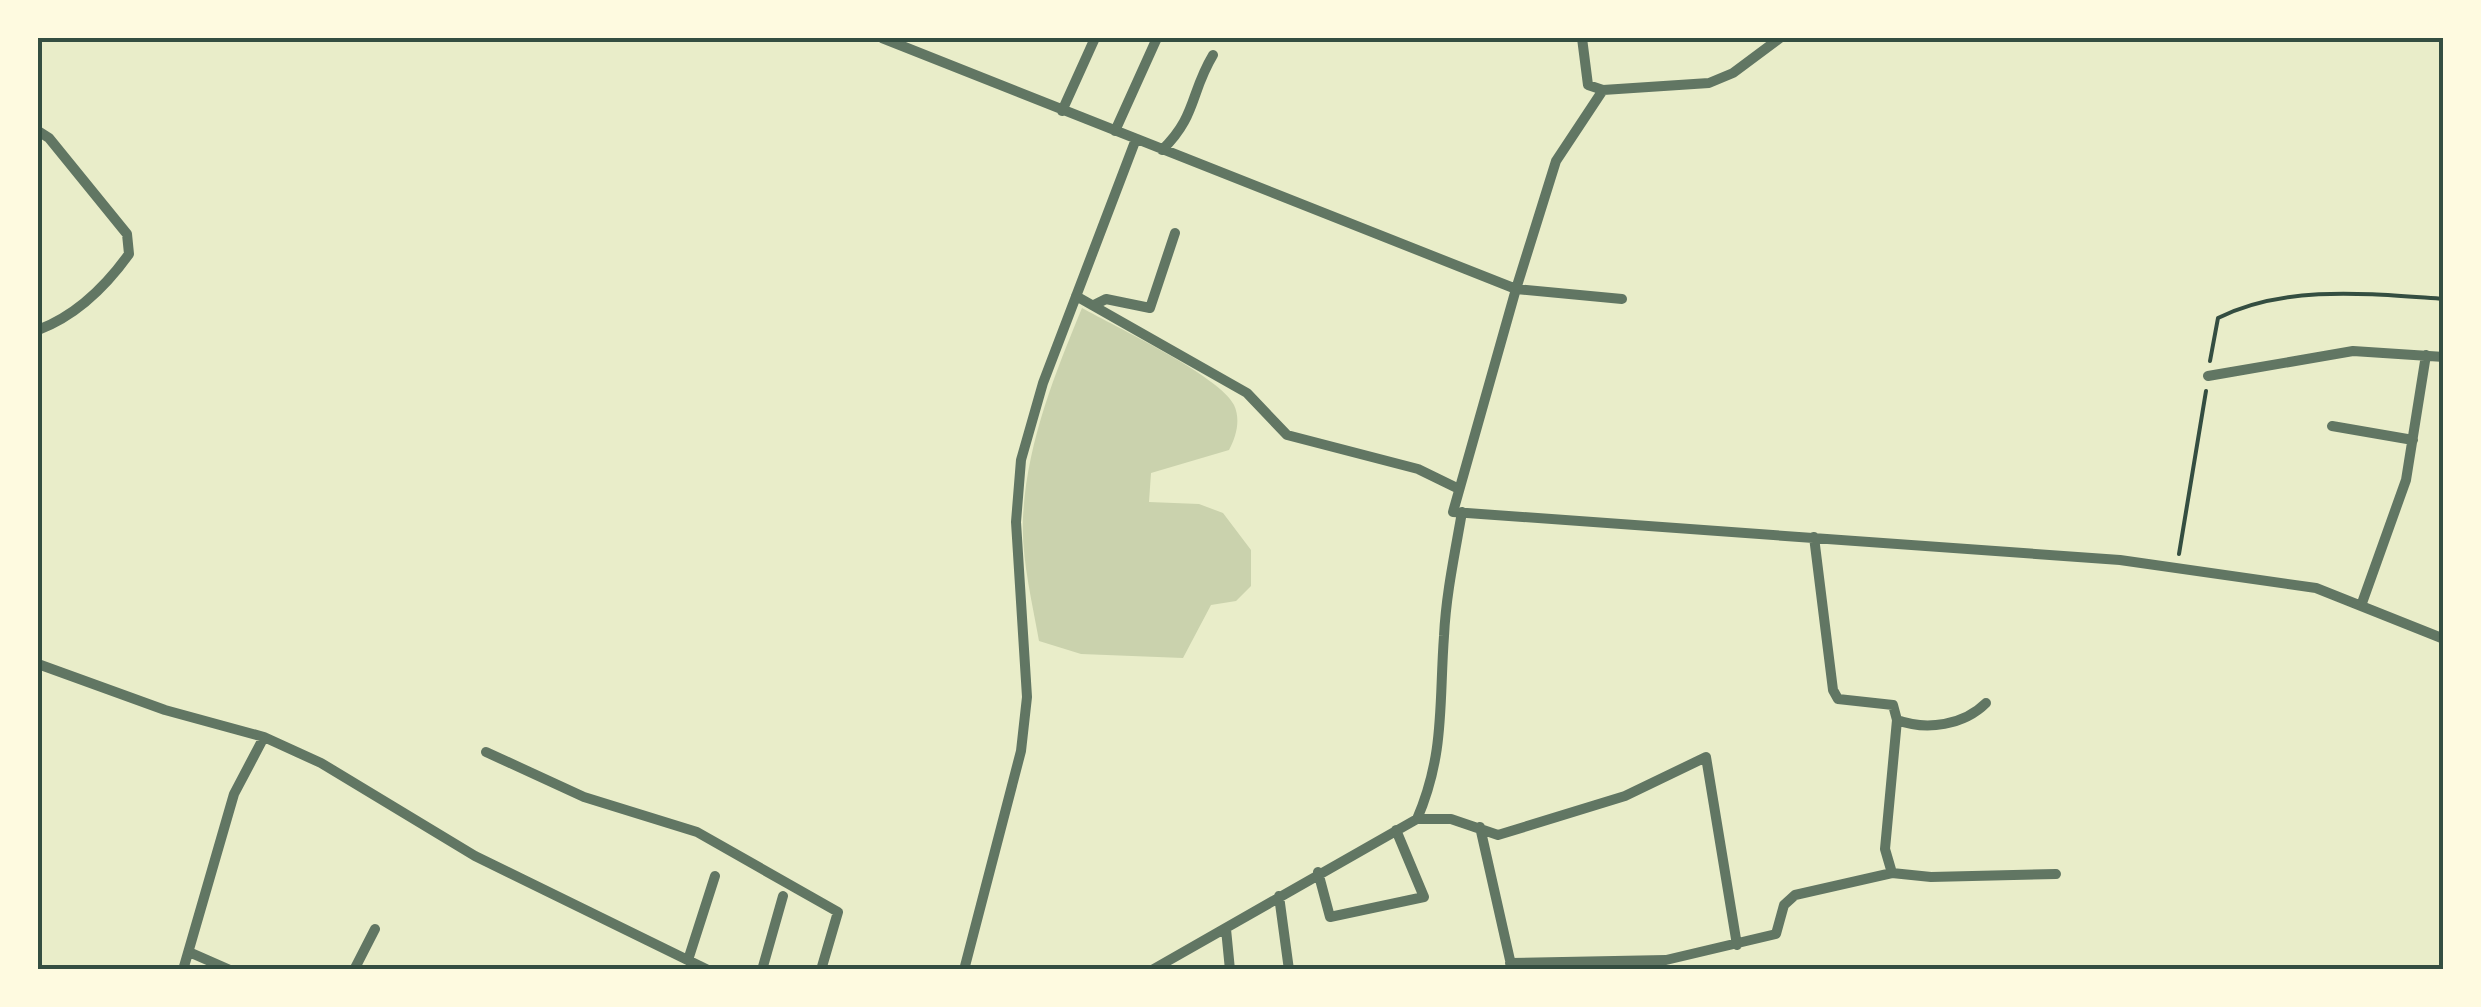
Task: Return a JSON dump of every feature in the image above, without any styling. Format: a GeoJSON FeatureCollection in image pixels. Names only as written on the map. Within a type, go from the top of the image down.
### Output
{"type":"FeatureCollection","features":[{"type":"Feature","properties":{"kind":"street"},"geometry":{"type":"LineString","coordinates":[[882,38],[1516,289],[1622,299]]}},
{"type":"Feature","properties":{"kind":"street"},"geometry":{"type":"LineString","coordinates":[[1062,110],[1095,38]]}},
{"type":"Feature","properties":{"kind":"street"},"geometry":{"type":"LineString","coordinates":[[1116,131],[1157,38]]}},
{"type":"Feature","properties":{"kind":"street"},"geometry":{"type":"LineString","coordinates":[[1582,38],[1588,84],[1603,90],[1710,83],[1733,73],[1780,38]]}},
{"type":"Feature","properties":{"kind":"street"},"geometry":{"type":"LineString","coordinates":[[1162,150],[1190,117],[1198,80],[1213,55]]}},
{"type":"Feature","properties":{"kind":"street"},"geometry":{"type":"LineString","coordinates":[[1603,90],[1556,161],[1453,512],[2120,560],[2316,588],[2362,603],[2444,640]]}},
{"type":"Feature","properties":{"kind":"street"},"geometry":{"type":"LineString","coordinates":[[38,131],[49,138],[127,234],[128,254],[112,277],[60,321],[38,330]]}},
{"type":"Feature","properties":{"kind":"street"},"geometry":{"type":"LineString","coordinates":[[964,970],[1021,751],[1027,697],[1016,522],[1021,460],[1043,384],[1136,139]]}},
{"type":"Feature","properties":{"kind":"street"},"geometry":{"type":"LineString","coordinates":[[1094,306],[1106,299],[1150,308],[1175,233]]}},
{"type":"Feature","properties":{"kind":"street"},"geometry":{"type":"LineString","coordinates":[[1076,296],[1248,393],[1287,436],[1418,468],[1459,488]]}},
{"type":"Feature","properties":{"kind":"street"},"geometry":{"type":"LineString","coordinates":[[2208,376],[2353,351],[2444,357]]}},
{"type":"Feature","properties":{"kind":"street"},"geometry":{"type":"LineString","coordinates":[[2362,603],[2406,480],[2426,355]]}},
{"type":"Feature","properties":{"kind":"street"},"geometry":{"type":"LineString","coordinates":[[2332,426],[2413,440]]}},
{"type":"Feature","properties":{"kind":"street"},"geometry":{"type":"LineString","coordinates":[[1417,819],[1432,782],[1442,738],[1444,634],[1462,512]]}},
{"type":"Feature","properties":{"kind":"street"},"geometry":{"type":"LineString","coordinates":[[1814,537],[1833,690],[1838,699],[1893,704],[1897,720],[1885,849],[1892,873]]}},
{"type":"Feature","properties":{"kind":"street"},"geometry":{"type":"LineString","coordinates":[[38,664],[165,710],[264,737],[321,763],[475,856],[708,970]]}},
{"type":"Feature","properties":{"kind":"street"},"geometry":{"type":"LineString","coordinates":[[1897,720],[1915,727],[1971,718],[1986,702]]}},
{"type":"Feature","properties":{"kind":"street"},"geometry":{"type":"LineString","coordinates":[[182,970],[234,794],[264,737]]}},
{"type":"Feature","properties":{"kind":"street"},"geometry":{"type":"LineString","coordinates":[[486,752],[584,797],[697,832],[838,912],[822,970]]}},
{"type":"Feature","properties":{"kind":"street"},"geometry":{"type":"LineString","coordinates":[[1152,970],[1417,819],[1451,819],[1498,836],[1624,796],[1706,757],[1737,945]]}},
{"type":"Feature","properties":{"kind":"street"},"geometry":{"type":"LineString","coordinates":[[1480,827],[1511,966],[1666,960],[1737,945],[1776,934],[1784,904],[1795,895],[1892,873],[1931,877],[2056,874]]}},
{"type":"Feature","properties":{"kind":"street"},"geometry":{"type":"LineString","coordinates":[[1318,872],[1330,917],[1424,897],[1396,830]]}},
{"type":"Feature","properties":{"kind":"street"},"geometry":{"type":"LineString","coordinates":[[688,960],[715,876]]}},
{"type":"Feature","properties":{"kind":"street"},"geometry":{"type":"LineString","coordinates":[[762,970],[783,896]]}},
{"type":"Feature","properties":{"kind":"street"},"geometry":{"type":"LineString","coordinates":[[1280,896],[1288,970]]}},
{"type":"Feature","properties":{"kind":"street"},"geometry":{"type":"LineString","coordinates":[[354,970],[375,929]]}},
{"type":"Feature","properties":{"kind":"street"},"geometry":{"type":"LineString","coordinates":[[1226,929],[1230,970]]}},
{"type":"Feature","properties":{"kind":"street"},"geometry":{"type":"LineString","coordinates":[[188,952],[230,970]]}},
{"type":"Feature","properties":{"kind":"green space"},"geometry":{"type":"Polygon","coordinates":[[[1082,308],[1209,380],[1225,393],[1236,411],[1237,428],[1229,450],[1151,473],[1149,502],[1199,504],[1223,513],[1251,550],[1251,586],[1236,601],[1211,605],[1183,658],[1081,654],[1039,641],[1024,548],[1026,490],[1044,410],[1082,308]]]}}]}
